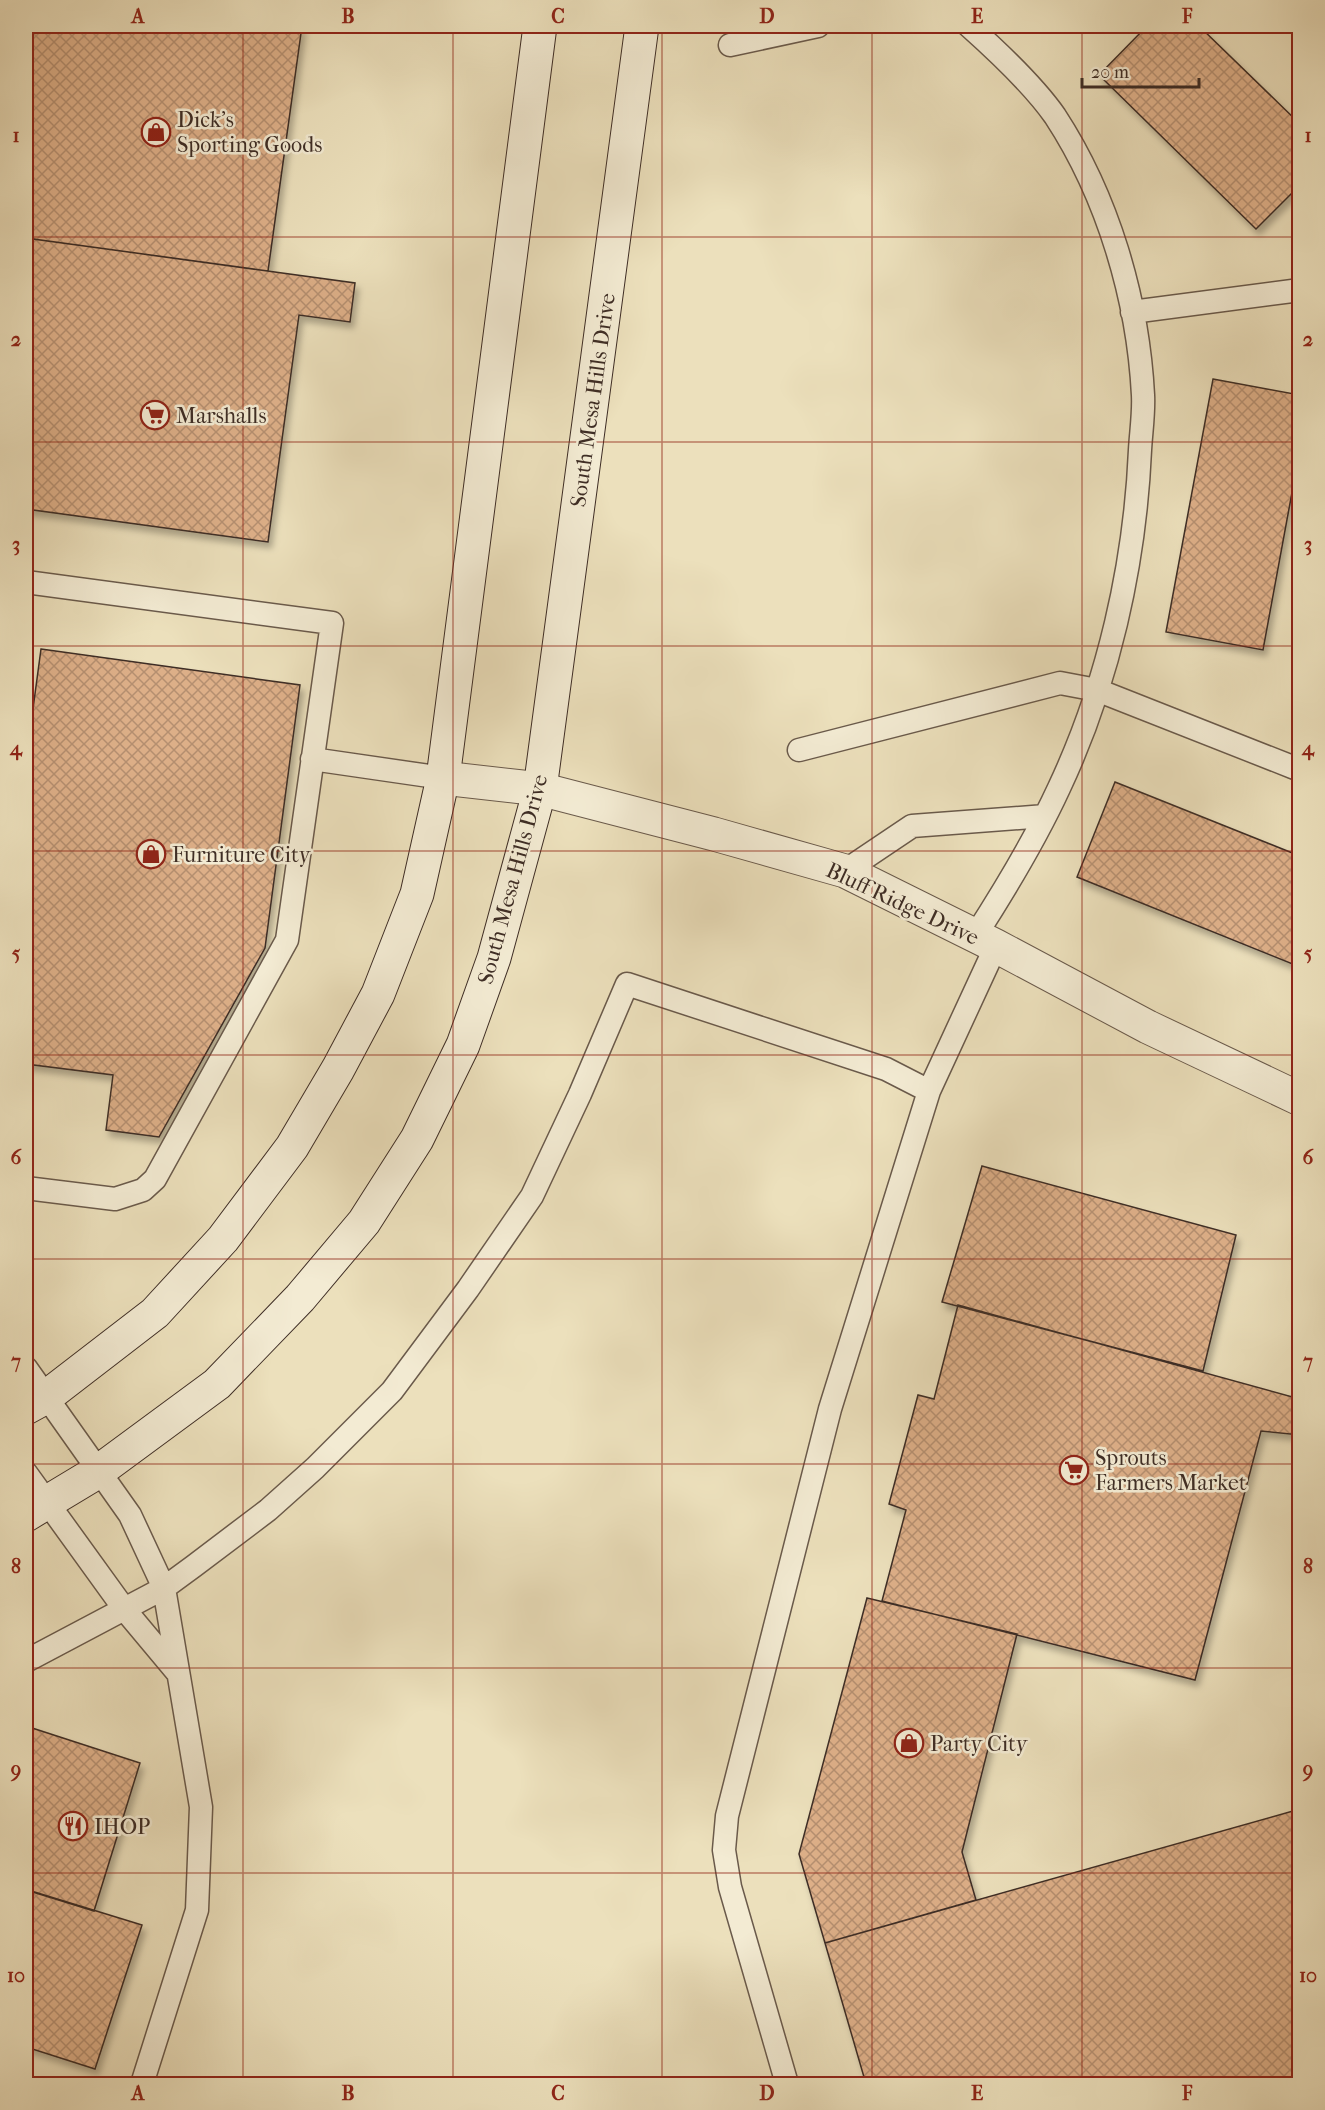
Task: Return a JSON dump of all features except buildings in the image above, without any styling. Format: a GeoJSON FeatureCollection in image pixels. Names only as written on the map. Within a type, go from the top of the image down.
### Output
{"type":"FeatureCollection","features":[{"type":"Feature","properties":{"kind":"street"},"geometry":{"type":"LineString","coordinates":[[36,1403],[155,1313],[224,1239],[292,1147],[338,1069],[378,994],[417,894],[443,778],[540,26]]}},
{"type":"Feature","properties":{"kind":"street","name":"South Mesa Hills Drive"},"geometry":{"type":"LineString","coordinates":[[36,1509],[99,1471],[217,1384],[300,1298],[364,1222],[417,1139],[463,1045],[494,958],[540,789],[642,26]]}},
{"type":"Feature","properties":{"kind":"street","name":"Bluff Ridge Drive"},"geometry":{"type":"LineString","coordinates":[[443,778],[540,789],[714,834],[845,872],[986,941],[1148,1027],[1299,1099]]}},
{"type":"Feature","properties":{"kind":"lane"},"geometry":{"type":"LineString","coordinates":[[730,45],[818,26]]}},
{"type":"Feature","properties":{"kind":"lane"},"geometry":{"type":"LineString","coordinates":[[786,2085],[730,1887],[724,1850],[727,1816],[830,1409],[929,1091],[986,941],[1014,875],[1060,786],[1097,690],[1123,592],[1138,501],[1143,396],[1132,312],[1113,240],[1090,182],[1054,116],[997,51],[969,26]]}},
{"type":"Feature","properties":{"kind":"lane"},"geometry":{"type":"LineString","coordinates":[[1132,312],[1299,290]]}},
{"type":"Feature","properties":{"kind":"lane"},"geometry":{"type":"LineString","coordinates":[[26,582],[332,623],[287,940],[155,1179],[142,1190],[115,1199],[26,1188]]}},
{"type":"Feature","properties":{"kind":"lane"},"geometry":{"type":"LineString","coordinates":[[800,750],[1060,683],[1097,690],[1299,770]]}},
{"type":"Feature","properties":{"kind":"lane"},"geometry":{"type":"LineString","coordinates":[[312,759],[443,778]]}},
{"type":"Feature","properties":{"kind":"lane"},"geometry":{"type":"LineString","coordinates":[[845,872],[912,826],[1045,816]]}},
{"type":"Feature","properties":{"kind":"lane"},"geometry":{"type":"LineString","coordinates":[[26,1661],[164,1588],[268,1510],[315,1468],[392,1391],[468,1289],[532,1196],[580,1094],[627,984],[886,1069],[929,1091]]}},
{"type":"Feature","properties":{"kind":"lane"},"geometry":{"type":"LineString","coordinates":[[26,1368],[36,1403],[99,1471],[130,1515],[164,1588],[201,1807],[197,1910],[142,2085]]}},
{"type":"Feature","properties":{"kind":"lane"},"geometry":{"type":"LineString","coordinates":[[26,1473],[36,1509],[177,1672]]}},
{"type":"Feature","properties":{"kind":"place","name":"Dick's Sporting Goods"},"geometry":{"type":"Point","coordinates":[156,132]}},
{"type":"Feature","properties":{"kind":"place","name":"Marshalls"},"geometry":{"type":"Point","coordinates":[155,415]}},
{"type":"Feature","properties":{"kind":"place","name":"Furniture City"},"geometry":{"type":"Point","coordinates":[151,854]}},
{"type":"Feature","properties":{"kind":"place","name":"Sprouts Farmers Market"},"geometry":{"type":"Point","coordinates":[1074,1470]}},
{"type":"Feature","properties":{"kind":"place","name":"Party City"},"geometry":{"type":"Point","coordinates":[909,1743]}},
{"type":"Feature","properties":{"kind":"place","name":"IHOP"},"geometry":{"type":"Point","coordinates":[73,1826]}}]}
